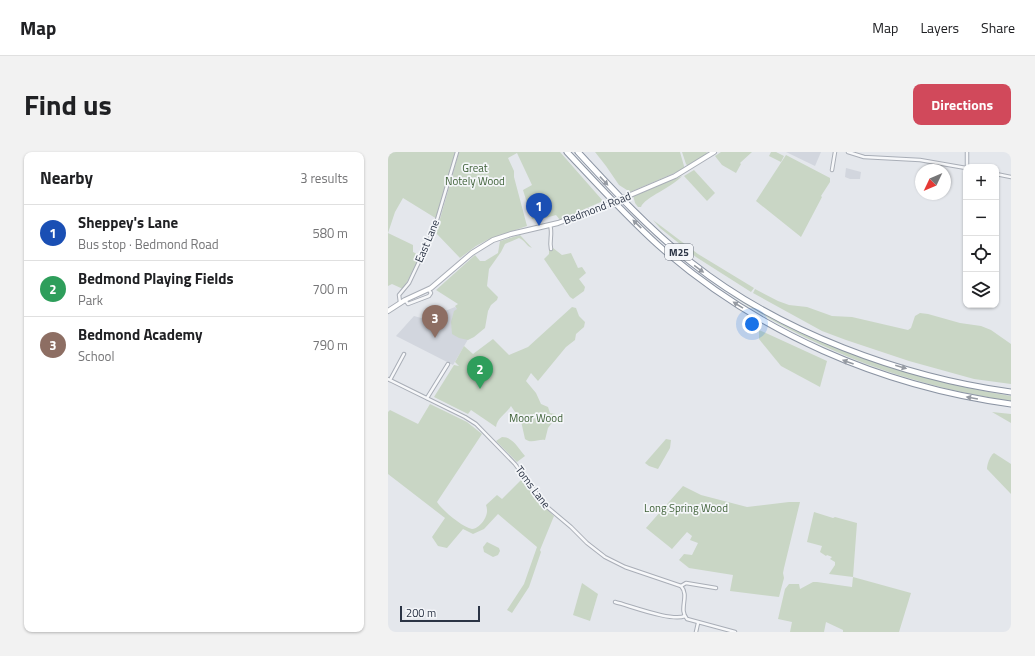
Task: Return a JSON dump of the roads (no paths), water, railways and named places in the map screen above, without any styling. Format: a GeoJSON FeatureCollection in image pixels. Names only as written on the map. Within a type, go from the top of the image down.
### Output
{"type":"FeatureCollection","features":[{"type":"Feature","properties":{"kind":"highway","name":"M25"},"geometry":{"type":"LineString","coordinates":[[567,152],[619,207],[658,245],[736,304],[784,332],[841,360],[920,387],[1011,404]]}},
{"type":"Feature","properties":{"kind":"highway","name":"M25"},"geometry":{"type":"LineString","coordinates":[[578,152],[625,203],[656,233],[693,264],[740,298],[800,329],[844,348],[883,362],[953,382],[986,389],[1011,392]]}},
{"type":"Feature","properties":{"kind":"street","name":"East Lane"},"geometry":{"type":"LineString","coordinates":[[403,301],[399,295],[409,283],[434,230],[457,152]]}},
{"type":"Feature","properties":{"kind":"street","name":"Bedmond Road"},"geometry":{"type":"LineString","coordinates":[[388,312],[403,301],[429,290],[472,253],[487,244],[511,234],[571,219],[606,205],[667,180],[714,152]]}},
{"type":"Feature","properties":{"kind":"street"},"geometry":{"type":"LineString","coordinates":[[832,170],[835,152]]}},
{"type":"Feature","properties":{"kind":"street"},"geometry":{"type":"LineString","coordinates":[[848,152],[864,156],[920,160],[963,167]]}},
{"type":"Feature","properties":{"kind":"street"},"geometry":{"type":"LineString","coordinates":[[966,152],[966,164]]}},
{"type":"Feature","properties":{"kind":"street"},"geometry":{"type":"LineString","coordinates":[[999,175],[1011,177]]}},
{"type":"Feature","properties":{"kind":"street"},"geometry":{"type":"LineString","coordinates":[[550,225],[552,234],[549,240],[551,249]]}},
{"type":"Feature","properties":{"kind":"street"},"geometry":{"type":"LineString","coordinates":[[389,379],[404,354]]}},
{"type":"Feature","properties":{"kind":"street"},"geometry":{"type":"LineString","coordinates":[[427,398],[448,364]]}},
{"type":"Feature","properties":{"kind":"street","name":"Toms Lane"},"geometry":{"type":"LineString","coordinates":[[389,379],[476,424],[515,464],[551,511],[599,552],[625,567],[681,586],[686,583],[716,588]]}},
{"type":"Feature","properties":{"kind":"street"},"geometry":{"type":"LineString","coordinates":[[681,586],[685,594],[683,610],[685,616],[689,620],[736,632]]}},
{"type":"Feature","properties":{"kind":"street"},"geometry":{"type":"LineString","coordinates":[[616,602],[669,617],[680,618],[685,616]]}},
{"type":"Feature","properties":{"kind":"street"},"geometry":{"type":"LineString","coordinates":[[696,632],[698,623]]}},
{"type":"Feature","properties":{"kind":"place","name":"Sheppey's Lane"},"geometry":{"type":"Point","coordinates":[539,226]}},
{"type":"Feature","properties":{"kind":"place","name":"Bedmond Academy"},"geometry":{"type":"Point","coordinates":[435,338]}},
{"type":"Feature","properties":{"kind":"place","name":"Bedmond Playing Fields"},"geometry":{"type":"Point","coordinates":[480,389]}},
{"type":"Feature","properties":{"kind":"park label","name":"Great Notely Wood"},"geometry":{"type":"Point","coordinates":[475,174]}},
{"type":"Feature","properties":{"kind":"park label","name":"Moor Wood"},"geometry":{"type":"Point","coordinates":[536,418]}},
{"type":"Feature","properties":{"kind":"park label","name":"Long Spring Wood"},"geometry":{"type":"Point","coordinates":[686,508]}}]}
